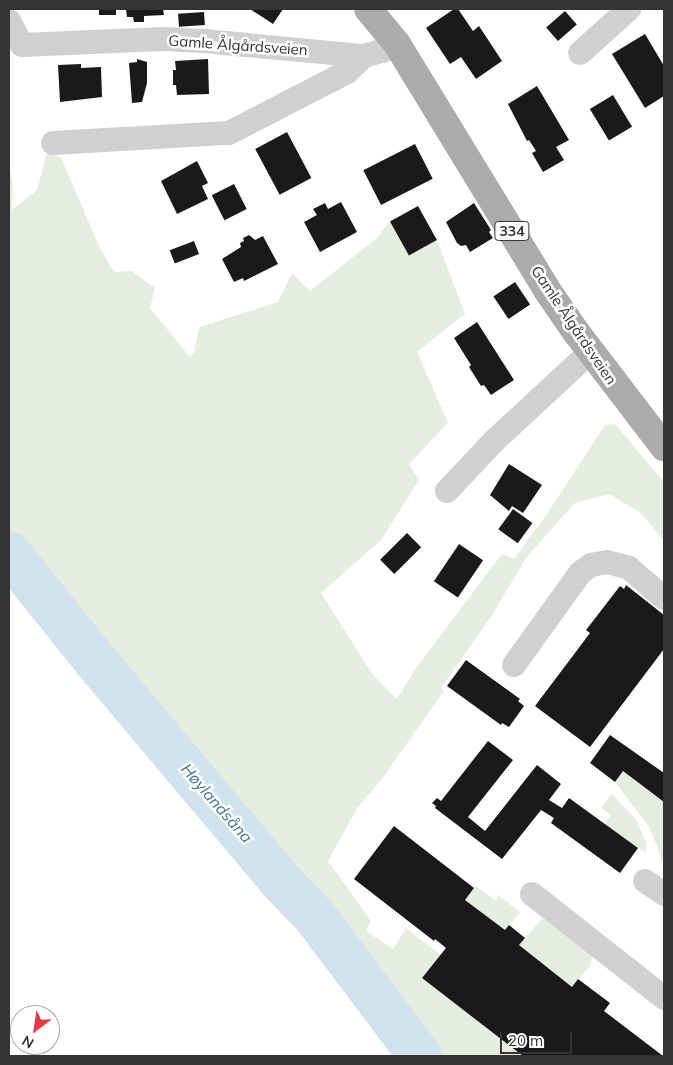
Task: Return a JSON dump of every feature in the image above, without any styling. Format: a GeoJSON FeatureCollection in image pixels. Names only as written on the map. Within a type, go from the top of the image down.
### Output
{"type":"FeatureCollection","features":[{"type":"Feature","properties":{"kind":"main road","name":"Gamle Ålgårdsveien"},"geometry":{"type":"LineString","coordinates":[[368,9],[397,44],[547,290],[590,352],[664,447]]}},
{"type":"Feature","properties":{"kind":"street"},"geometry":{"type":"LineString","coordinates":[[580,53],[629,9]]}},
{"type":"Feature","properties":{"kind":"street","name":"Gamle Ålgårdsveien"},"geometry":{"type":"LineString","coordinates":[[9,21],[22,46],[163,39],[364,56],[382,52],[397,44]]}},
{"type":"Feature","properties":{"kind":"street","name":"Gamle Ålgårdsveien"},"geometry":{"type":"LineString","coordinates":[[54,142],[229,133],[347,72],[364,56]]}},
{"type":"Feature","properties":{"kind":"street"},"geometry":{"type":"LineString","coordinates":[[447,491],[494,440],[590,352]]}},
{"type":"Feature","properties":{"kind":"street"},"geometry":{"type":"LineString","coordinates":[[514,664],[580,573],[591,565],[607,562],[629,568],[664,598]]}},
{"type":"Feature","properties":{"kind":"street"},"geometry":{"type":"LineString","coordinates":[[645,881],[664,894]]}},
{"type":"Feature","properties":{"kind":"street"},"geometry":{"type":"LineString","coordinates":[[532,894],[664,998]]}},
{"type":"Feature","properties":{"kind":"shaded area"},"geometry":{"type":"Polygon","coordinates":[[[47,152],[61,158],[100,248],[114,272],[132,271],[155,288],[150,308],[189,356],[194,353],[199,327],[278,302],[292,273],[310,291],[377,238],[390,221],[409,255],[437,240],[465,314],[417,352],[448,423],[409,464],[419,480],[381,540],[321,593],[373,675],[397,699],[414,671],[502,554],[514,559],[547,514],[605,425],[615,424],[664,482],[664,541],[641,513],[609,494],[575,503],[526,558],[492,615],[441,688],[444,691],[381,780],[358,807],[328,861],[371,921],[366,931],[393,949],[406,928],[441,955],[422,978],[523,1056],[416,1056],[285,903],[9,567],[9,163],[13,187],[12,210],[37,190],[47,152]]]}},
{"type":"Feature","properties":{"kind":"shaded area"},"geometry":{"type":"Polygon","coordinates":[[[623,771],[664,802],[664,864],[649,827],[615,782],[623,771]]]}},
{"type":"Feature","properties":{"kind":"shaded area"},"geometry":{"type":"Polygon","coordinates":[[[612,794],[637,821],[646,842],[646,853],[604,824],[611,815],[601,808],[612,794]]]}},
{"type":"Feature","properties":{"kind":"shaded area"},"geometry":{"type":"Polygon","coordinates":[[[476,886],[496,901],[498,895],[520,912],[505,930],[465,900],[476,886]]]}},
{"type":"Feature","properties":{"kind":"shaded area"},"geometry":{"type":"Polygon","coordinates":[[[542,919],[548,921],[592,956],[591,965],[572,987],[519,945],[542,919]]]}},
{"type":"Feature","properties":{"kind":"building"},"geometry":{"type":"Polygon","coordinates":[[[99,9],[116,9],[116,15],[99,15],[99,9]]]}},
{"type":"Feature","properties":{"kind":"building"},"geometry":{"type":"Polygon","coordinates":[[[126,9],[163,9],[164,15],[144,16],[144,22],[134,22],[133,17],[127,17],[126,9]]]}},
{"type":"Feature","properties":{"kind":"building"},"geometry":{"type":"Polygon","coordinates":[[[250,9],[283,9],[273,24],[250,9]]]}},
{"type":"Feature","properties":{"kind":"building"},"geometry":{"type":"Polygon","coordinates":[[[454,9],[458,9],[473,31],[479,26],[502,61],[476,79],[461,57],[450,64],[426,28],[454,9]]]}},
{"type":"Feature","properties":{"kind":"building"},"geometry":{"type":"Polygon","coordinates":[[[565,11],[577,25],[558,41],[546,27],[565,11]]]}},
{"type":"Feature","properties":{"kind":"building"},"geometry":{"type":"Polygon","coordinates":[[[204,12],[205,25],[179,27],[178,14],[204,12]]]}},
{"type":"Feature","properties":{"kind":"building"},"geometry":{"type":"Polygon","coordinates":[[[645,34],[664,66],[664,96],[645,108],[612,54],[645,34]]]}},
{"type":"Feature","properties":{"kind":"building"},"geometry":{"type":"Polygon","coordinates":[[[137,59],[147,62],[147,83],[142,102],[132,103],[129,63],[137,62],[137,59]]]}},
{"type":"Feature","properties":{"kind":"building"},"geometry":{"type":"Polygon","coordinates":[[[208,59],[209,94],[177,95],[176,85],[173,85],[173,70],[176,70],[175,61],[208,59]]]}},
{"type":"Feature","properties":{"kind":"building"},"geometry":{"type":"Polygon","coordinates":[[[81,64],[81,68],[101,67],[102,97],[60,102],[58,65],[81,64]]]}},
{"type":"Feature","properties":{"kind":"building"},"geometry":{"type":"Polygon","coordinates":[[[537,86],[569,140],[556,147],[564,160],[543,172],[532,153],[536,151],[529,140],[527,141],[508,104],[537,86]]]}},
{"type":"Feature","properties":{"kind":"building"},"geometry":{"type":"Polygon","coordinates":[[[613,95],[632,127],[609,141],[590,109],[613,95]]]}},
{"type":"Feature","properties":{"kind":"building"},"geometry":{"type":"Polygon","coordinates":[[[287,132],[311,178],[280,195],[255,149],[287,132]]]}},
{"type":"Feature","properties":{"kind":"building"},"geometry":{"type":"Polygon","coordinates":[[[415,144],[433,179],[381,205],[363,170],[415,144]]]}},
{"type":"Feature","properties":{"kind":"building"},"geometry":{"type":"Polygon","coordinates":[[[197,161],[208,183],[202,186],[208,199],[177,214],[161,181],[197,161]]]}},
{"type":"Feature","properties":{"kind":"building"},"geometry":{"type":"Polygon","coordinates":[[[234,184],[247,209],[224,220],[212,195],[234,184]]]}},
{"type":"Feature","properties":{"kind":"building"},"geometry":{"type":"Polygon","coordinates":[[[341,202],[357,232],[320,252],[304,222],[317,215],[313,209],[325,203],[328,209],[341,202]]]}},
{"type":"Feature","properties":{"kind":"building"},"geometry":{"type":"Polygon","coordinates":[[[474,203],[491,230],[489,232],[493,238],[470,252],[466,245],[461,246],[457,243],[446,222],[474,203]]]}},
{"type":"Feature","properties":{"kind":"building"},"geometry":{"type":"Polygon","coordinates":[[[418,206],[437,240],[409,256],[390,222],[418,206]]]}},
{"type":"Feature","properties":{"kind":"building"},"geometry":{"type":"Polygon","coordinates":[[[249,235],[255,240],[263,236],[278,264],[244,281],[243,278],[234,282],[222,259],[241,247],[240,243],[244,241],[243,238],[249,235]]]}},
{"type":"Feature","properties":{"kind":"building"},"geometry":{"type":"Polygon","coordinates":[[[194,241],[199,254],[175,263],[170,250],[194,241]]]}},
{"type":"Feature","properties":{"kind":"building"},"geometry":{"type":"Polygon","coordinates":[[[515,282],[530,304],[509,319],[493,297],[515,282]]]}},
{"type":"Feature","properties":{"kind":"building"},"geometry":{"type":"Polygon","coordinates":[[[477,322],[514,380],[491,395],[484,385],[481,386],[469,367],[471,365],[454,338],[477,322]]]}},
{"type":"Feature","properties":{"kind":"building"},"geometry":{"type":"Polygon","coordinates":[[[509,464],[542,485],[523,513],[512,506],[509,511],[490,495],[509,464]]]}},
{"type":"Feature","properties":{"kind":"building"},"geometry":{"type":"Polygon","coordinates":[[[513,509],[532,523],[518,543],[498,529],[513,509]]]}},
{"type":"Feature","properties":{"kind":"building"},"geometry":{"type":"Polygon","coordinates":[[[407,533],[421,547],[394,574],[380,560],[407,533]]]}},
{"type":"Feature","properties":{"kind":"building"},"geometry":{"type":"Polygon","coordinates":[[[459,544],[483,560],[458,598],[434,581],[459,544]]]}},
{"type":"Feature","properties":{"kind":"building"},"geometry":{"type":"Polygon","coordinates":[[[626,585],[664,615],[664,649],[590,747],[535,706],[590,633],[586,630],[620,586],[624,589],[626,585]]]}},
{"type":"Feature","properties":{"kind":"building"},"geometry":{"type":"Polygon","coordinates":[[[466,660],[520,699],[518,701],[524,706],[509,727],[502,723],[501,725],[447,686],[466,660]]]}},
{"type":"Feature","properties":{"kind":"building"},"geometry":{"type":"Polygon","coordinates":[[[610,735],[664,773],[664,802],[623,771],[615,782],[590,763],[610,735]]]}},
{"type":"Feature","properties":{"kind":"building"},"geometry":{"type":"Polygon","coordinates":[[[488,741],[513,760],[468,817],[485,831],[537,765],[561,784],[549,800],[562,808],[569,798],[638,848],[620,873],[551,823],[554,818],[541,810],[502,859],[435,808],[436,806],[432,803],[437,798],[441,801],[488,741]]]}},
{"type":"Feature","properties":{"kind":"building"},"geometry":{"type":"Polygon","coordinates":[[[394,826],[474,888],[465,900],[505,930],[509,925],[525,938],[519,945],[572,987],[578,979],[610,1003],[604,1011],[663,1056],[523,1056],[422,978],[446,948],[435,939],[434,941],[354,879],[394,826]]]}},
{"type":"Feature","properties":{"kind":"waterway","name":"Høylandsåna"},"geometry":{"type":"LineString","coordinates":[[9,553],[93,658],[279,879],[316,918],[420,1056]]}}]}
